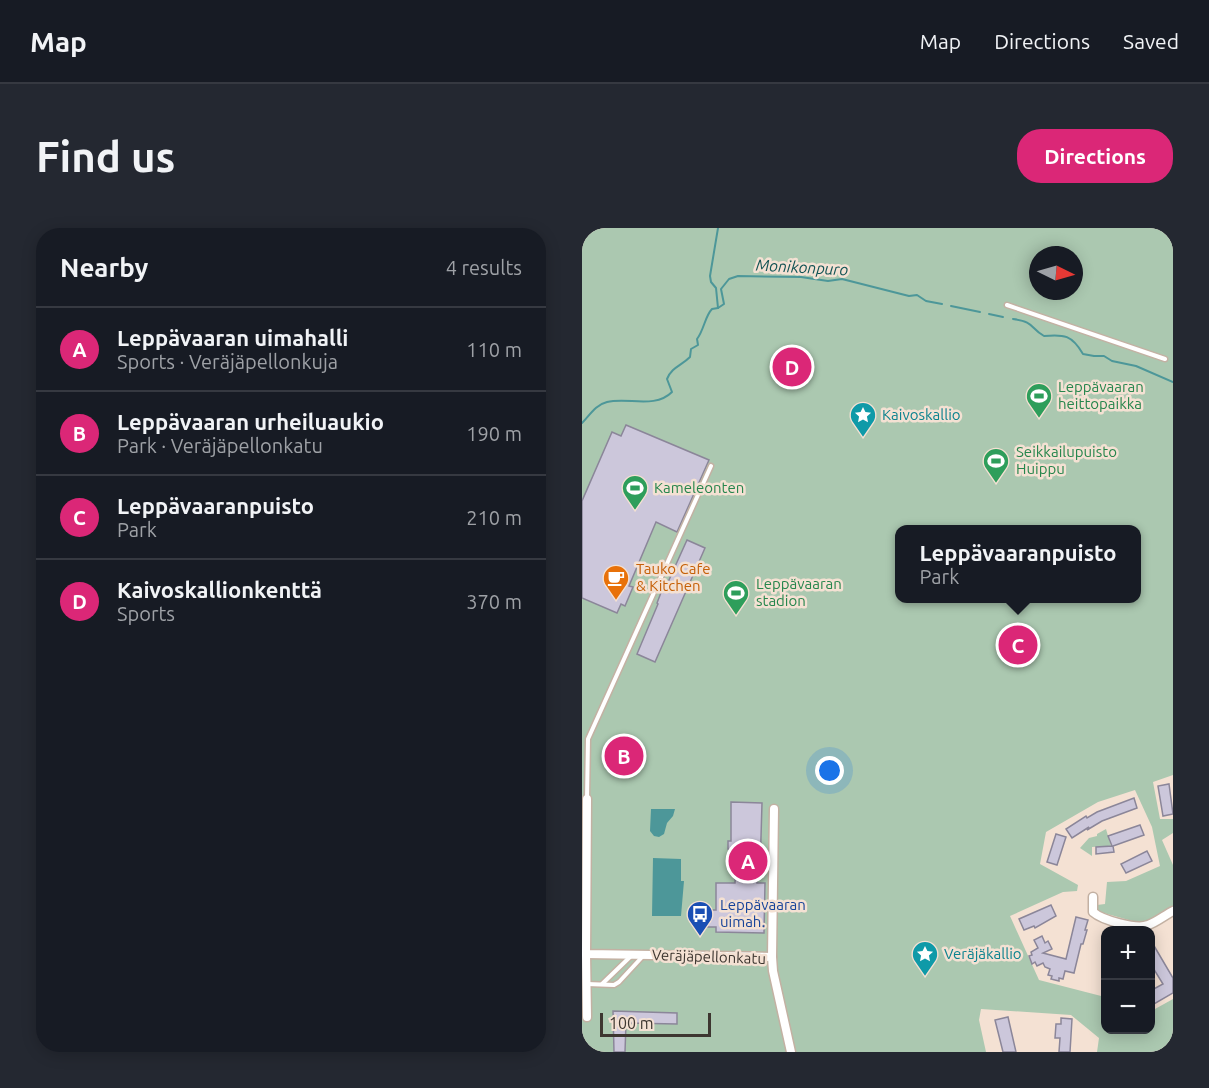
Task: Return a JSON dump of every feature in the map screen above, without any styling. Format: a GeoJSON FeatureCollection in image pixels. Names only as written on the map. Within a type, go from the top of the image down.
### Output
{"type":"FeatureCollection","features":[{"type":"Feature","properties":{"kind":"street"},"geometry":{"type":"LineString","coordinates":[[584,1017],[587,799]]}},
{"type":"Feature","properties":{"kind":"street"},"geometry":{"type":"LineString","coordinates":[[772,957],[774,809]]}},
{"type":"Feature","properties":{"kind":"street"},"geometry":{"type":"LineString","coordinates":[[1092,897],[1093,912],[1098,916],[1132,925],[1148,925],[1173,910]]}},
{"type":"Feature","properties":{"kind":"street","name":"Veräjäpellonkatu"},"geometry":{"type":"LineString","coordinates":[[586,954],[772,957],[791,1052]]}},
{"type":"Feature","properties":{"kind":"lane"},"geometry":{"type":"LineString","coordinates":[[1007,305],[1165,359]]}},
{"type":"Feature","properties":{"kind":"lane"},"geometry":{"type":"LineString","coordinates":[[587,799],[588,738],[711,466]]}},
{"type":"Feature","properties":{"kind":"lane"},"geometry":{"type":"LineString","coordinates":[[602,984],[632,955]]}},
{"type":"Feature","properties":{"kind":"lane"},"geometry":{"type":"LineString","coordinates":[[586,984],[614,985],[644,955]]}},
{"type":"Feature","properties":{"kind":"green space"},"geometry":{"type":"Polygon","coordinates":[[[582,228],[1173,228],[1173,775],[1153,782],[1160,819],[1173,819],[1173,833],[1162,840],[1173,865],[1173,906],[1147,921],[1136,922],[1100,912],[1097,909],[1097,905],[1105,904],[1107,882],[1126,881],[1160,866],[1152,827],[1135,790],[1098,802],[1046,832],[1040,864],[1078,885],[1077,891],[1063,892],[1010,916],[1039,980],[1101,996],[1101,1034],[1155,1034],[1155,1009],[1173,999],[1173,1052],[1097,1052],[1099,1038],[1071,1015],[981,1009],[979,1020],[986,1052],[582,1052],[582,228]]]}},
{"type":"Feature","properties":{"kind":"green space"},"geometry":{"type":"Polygon","coordinates":[[[1106,829],[1111,846],[1092,847],[1092,856],[1080,848],[1089,838],[1097,836],[1106,829]]]}},
{"type":"Feature","properties":{"kind":"water"},"geometry":{"type":"Polygon","coordinates":[[[651,809],[675,809],[664,834],[659,837],[654,836],[650,831],[651,809]]]}},
{"type":"Feature","properties":{"kind":"water"},"geometry":{"type":"Polygon","coordinates":[[[653,858],[681,859],[681,881],[684,881],[681,916],[652,916],[653,858]]]}},
{"type":"Feature","properties":{"kind":"building","name":"Kameleonten"},"geometry":{"type":"Polygon","coordinates":[[[626,425],[709,460],[677,532],[656,522],[629,586],[633,587],[625,606],[621,604],[617,613],[582,598],[582,501],[612,432],[621,436],[626,425]]]}},
{"type":"Feature","properties":{"kind":"building"},"geometry":{"type":"Polygon","coordinates":[[[687,540],[705,548],[655,662],[637,654],[662,590],[664,591],[687,540]]]}},
{"type":"Feature","properties":{"kind":"building"},"geometry":{"type":"Polygon","coordinates":[[[1169,784],[1173,814],[1163,816],[1158,786],[1169,784]]]}},
{"type":"Feature","properties":{"kind":"building"},"geometry":{"type":"Polygon","coordinates":[[[1134,798],[1137,808],[1102,821],[1087,830],[1089,827],[1072,838],[1066,829],[1086,816],[1087,818],[1134,798]]]}},
{"type":"Feature","properties":{"kind":"building"},"geometry":{"type":"Polygon","coordinates":[[[731,802],[762,803],[760,871],[757,871],[757,883],[765,883],[764,933],[716,932],[716,927],[696,927],[696,910],[716,910],[716,883],[735,883],[736,850],[728,849],[728,841],[731,841],[731,802]]]}},
{"type":"Feature","properties":{"kind":"building"},"geometry":{"type":"Polygon","coordinates":[[[1140,825],[1144,835],[1113,846],[1114,852],[1096,854],[1096,847],[1112,846],[1108,836],[1140,825]]]}},
{"type":"Feature","properties":{"kind":"building"},"geometry":{"type":"Polygon","coordinates":[[[1056,834],[1066,837],[1057,865],[1047,862],[1056,834]]]}},
{"type":"Feature","properties":{"kind":"building"},"geometry":{"type":"Polygon","coordinates":[[[1147,851],[1152,861],[1126,873],[1121,864],[1147,851]]]}},
{"type":"Feature","properties":{"kind":"building"},"geometry":{"type":"Polygon","coordinates":[[[1051,905],[1056,916],[1035,928],[1034,926],[1024,930],[1019,919],[1051,905]]]}},
{"type":"Feature","properties":{"kind":"building"},"geometry":{"type":"Polygon","coordinates":[[[1076,917],[1088,920],[1074,973],[1065,971],[1063,979],[1059,978],[1059,981],[1051,979],[1052,976],[1048,975],[1050,969],[1043,963],[1037,966],[1035,962],[1032,964],[1029,956],[1038,948],[1034,940],[1042,936],[1045,943],[1048,941],[1052,949],[1043,953],[1066,959],[1076,917]]]}},
{"type":"Feature","properties":{"kind":"building"},"geometry":{"type":"Polygon","coordinates":[[[1155,947],[1173,978],[1173,993],[1155,1003],[1155,988],[1163,984],[1155,971],[1155,947]]]}},
{"type":"Feature","properties":{"kind":"building"},"geometry":{"type":"Polygon","coordinates":[[[613,1011],[677,1013],[677,1024],[626,1023],[625,1052],[614,1052],[613,1011]]]}},
{"type":"Feature","properties":{"kind":"building"},"geometry":{"type":"Polygon","coordinates":[[[1008,1017],[1016,1052],[1003,1052],[995,1020],[1008,1017]]]}},
{"type":"Feature","properties":{"kind":"building"},"geometry":{"type":"Polygon","coordinates":[[[1061,1018],[1072,1019],[1070,1052],[1059,1052],[1060,1038],[1055,1038],[1056,1024],[1061,1024],[1061,1018]]]}},
{"type":"Feature","properties":{"kind":"waterway"},"geometry":{"type":"LineString","coordinates":[[718,228],[710,276],[716,288],[718,308]]}},
{"type":"Feature","properties":{"kind":"waterway","name":"Monikonpuro"},"geometry":{"type":"LineString","coordinates":[[718,308],[724,304],[721,289],[729,279],[738,276],[801,277],[828,281],[842,279],[909,296],[917,295],[926,301],[942,304]]}},
{"type":"Feature","properties":{"kind":"waterway","name":"Monikonpuro"},"geometry":{"type":"LineString","coordinates":[[951,306],[980,312]]}},
{"type":"Feature","properties":{"kind":"waterway"},"geometry":{"type":"LineString","coordinates":[[582,423],[603,403],[658,400],[672,392],[667,379],[669,375],[690,357],[691,349],[698,345],[697,339],[706,319],[712,309],[718,308]]}},
{"type":"Feature","properties":{"kind":"waterway","name":"Monikonpuro"},"geometry":{"type":"LineString","coordinates":[[989,314],[1003,317]]}},
{"type":"Feature","properties":{"kind":"waterway","name":"Monikonpuro"},"geometry":{"type":"LineString","coordinates":[[1013,319],[1029,323],[1044,336],[1067,337],[1083,354],[1104,356],[1112,361],[1136,366],[1173,382]]}},
{"type":"Feature","properties":{"kind":"place","name":"Kaivoskallionkenttä"},"geometry":{"type":"Point","coordinates":[792,367]}},
{"type":"Feature","properties":{"kind":"place","name":"Leppävaaran heittopaikka"},"geometry":{"type":"Point","coordinates":[1039,419]}},
{"type":"Feature","properties":{"kind":"place","name":"Kaivoskallio"},"geometry":{"type":"Point","coordinates":[863,438]}},
{"type":"Feature","properties":{"kind":"place","name":"Seikkailupuisto Huippu"},"geometry":{"type":"Point","coordinates":[996,484]}},
{"type":"Feature","properties":{"kind":"place","name":"Kameleonten"},"geometry":{"type":"Point","coordinates":[635,511]}},
{"type":"Feature","properties":{"kind":"place","name":"Tauko Cafe & Kitchen"},"geometry":{"type":"Point","coordinates":[616,601]}},
{"type":"Feature","properties":{"kind":"place","name":"Leppävaaran stadion"},"geometry":{"type":"Point","coordinates":[736,616]}},
{"type":"Feature","properties":{"kind":"place","name":"Leppävaaranpuisto"},"geometry":{"type":"Point","coordinates":[1018,645]}},
{"type":"Feature","properties":{"kind":"place","name":"Leppävaaran urheiluaukio"},"geometry":{"type":"Point","coordinates":[624,756]}},
{"type":"Feature","properties":{"kind":"place","name":"Leppävaaran uimahalli"},"geometry":{"type":"Point","coordinates":[748,861]}},
{"type":"Feature","properties":{"kind":"place","name":"Leppävaaran uimah."},"geometry":{"type":"Point","coordinates":[700,937]}},
{"type":"Feature","properties":{"kind":"place","name":"Veräjäkallio"},"geometry":{"type":"Point","coordinates":[925,977]}}]}
